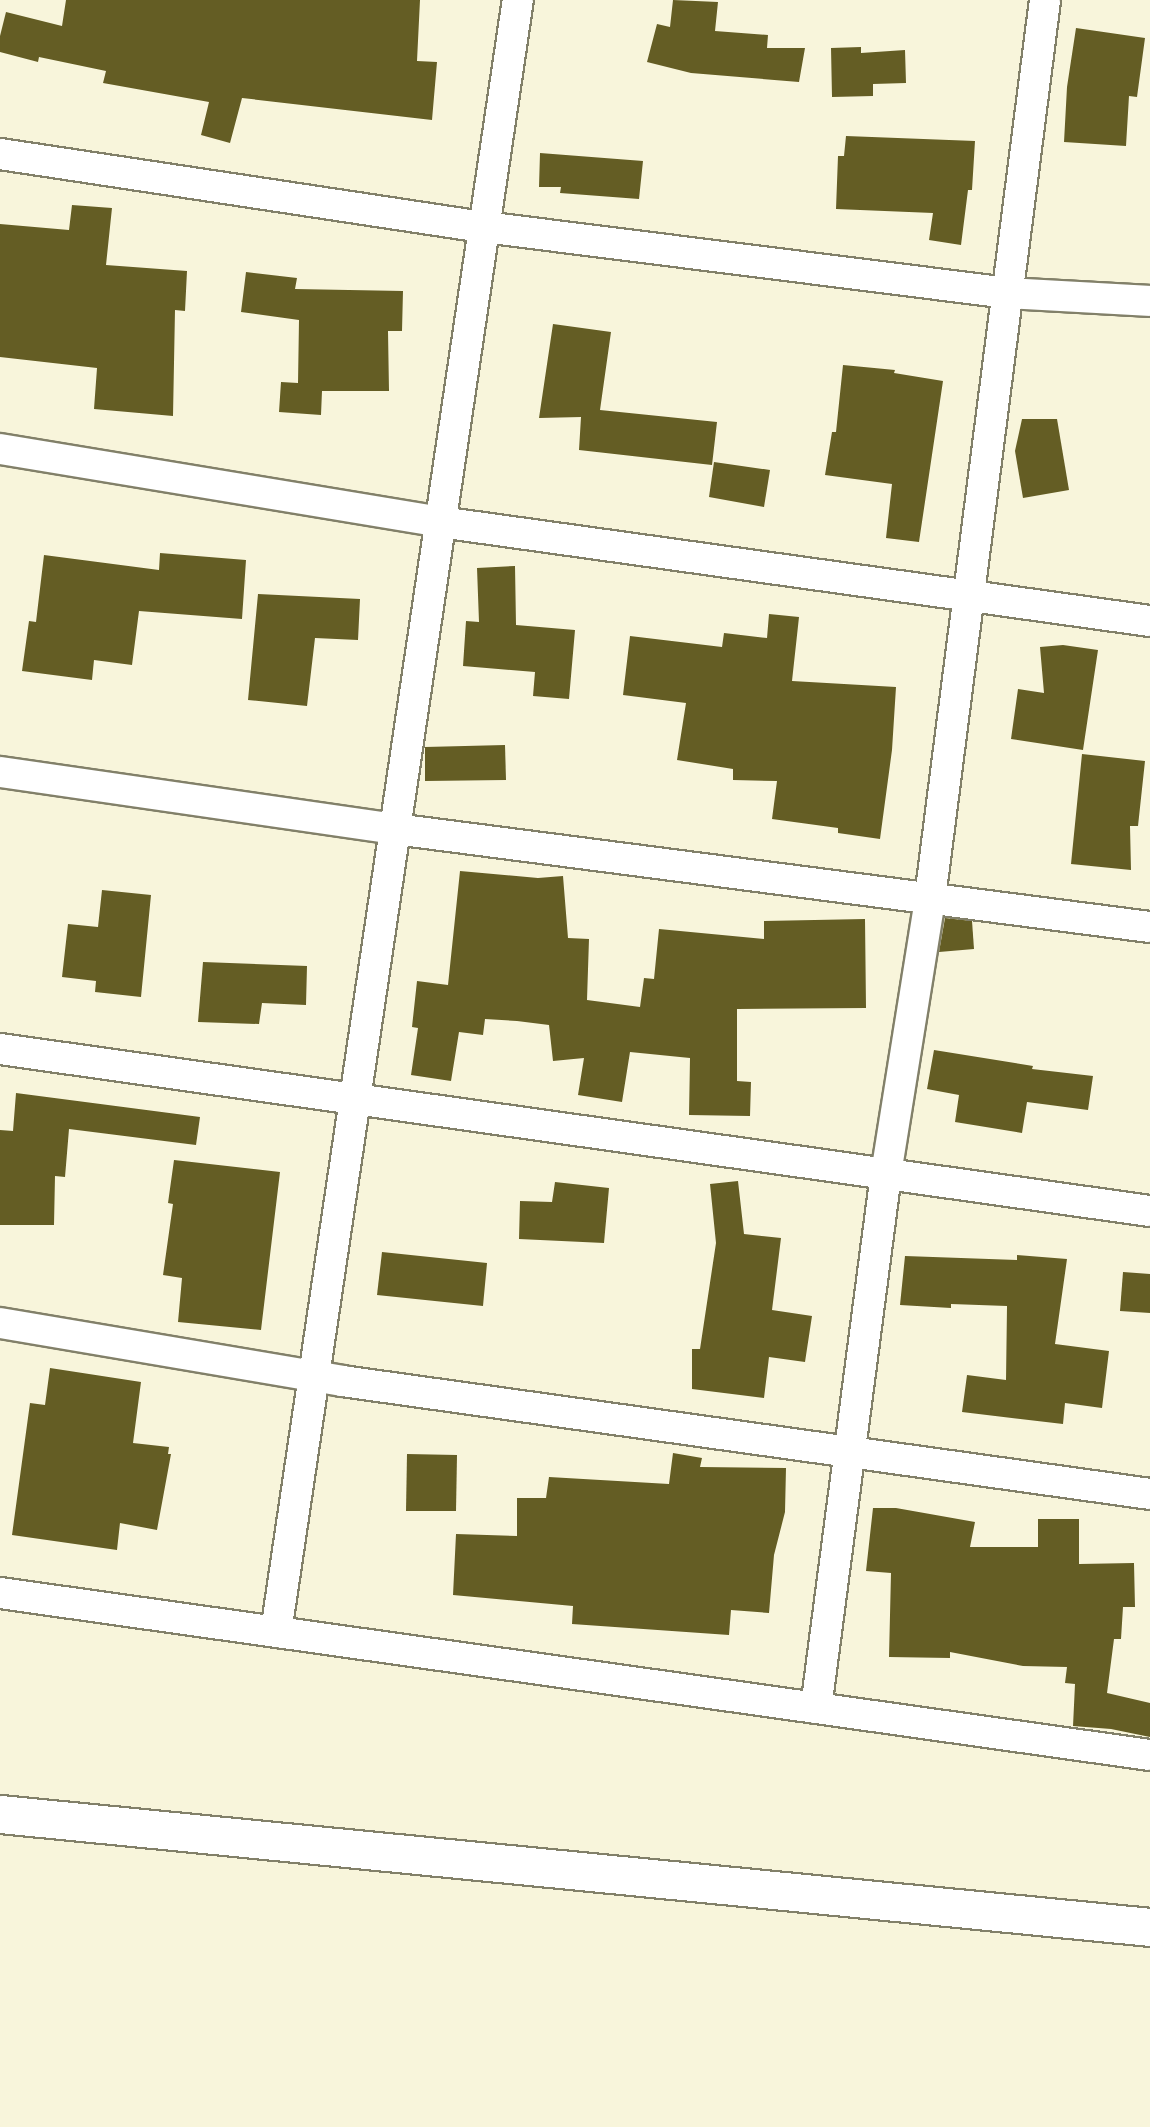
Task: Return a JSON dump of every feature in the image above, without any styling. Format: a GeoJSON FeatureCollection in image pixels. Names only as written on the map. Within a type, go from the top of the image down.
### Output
{"type":"FeatureCollection","features":[{"type":"Feature","properties":{"kind":"street"},"geometry":{"type":"LineString","coordinates":[[276,1632],[518,0]]}},
{"type":"Feature","properties":{"kind":"street"},"geometry":{"type":"LineString","coordinates":[[816,1708],[886,1174],[930,898],[1045,0]]}},
{"type":"Feature","properties":{"kind":"street"},"geometry":{"type":"LineString","coordinates":[[0,155],[484,227],[1008,293],[1150,301]]}},
{"type":"Feature","properties":{"kind":"street"},"geometry":{"type":"LineString","coordinates":[[0,449],[440,522],[1150,621]]}},
{"type":"Feature","properties":{"kind":"street"},"geometry":{"type":"LineString","coordinates":[[0,772],[394,829],[1150,927]]}},
{"type":"Feature","properties":{"kind":"street"},"geometry":{"type":"LineString","coordinates":[[0,1049],[1150,1211]]}},
{"type":"Feature","properties":{"kind":"street"},"geometry":{"type":"LineString","coordinates":[[0,1323],[313,1376],[1150,1494]]}},
{"type":"Feature","properties":{"kind":"street"},"geometry":{"type":"LineString","coordinates":[[0,1592],[1150,1755]]}},
{"type":"Feature","properties":{"kind":"street"},"geometry":{"type":"LineString","coordinates":[[0,1814],[1150,1927]]}},
{"type":"Feature","properties":{"kind":"building"},"geometry":{"type":"Polygon","coordinates":[[[66,0],[420,0],[417,61],[437,62],[432,120],[242,98],[230,143],[201,135],[209,102],[103,83],[106,71],[39,57],[38,62],[0,52],[0,36],[6,12],[62,26],[66,0]]]}},
{"type":"Feature","properties":{"kind":"building"},"geometry":{"type":"Polygon","coordinates":[[[673,0],[718,2],[715,31],[768,35],[767,48],[805,48],[799,82],[691,73],[647,62],[657,24],[670,27],[673,0]]]}},
{"type":"Feature","properties":{"kind":"building"},"geometry":{"type":"Polygon","coordinates":[[[1076,28],[1145,38],[1137,97],[1129,96],[1126,146],[1064,142],[1067,87],[1076,28]]]}},
{"type":"Feature","properties":{"kind":"building"},"geometry":{"type":"Polygon","coordinates":[[[861,47],[861,53],[905,50],[906,83],[873,84],[873,96],[832,97],[831,48],[861,47]]]}},
{"type":"Feature","properties":{"kind":"building"},"geometry":{"type":"Polygon","coordinates":[[[846,136],[975,141],[972,190],[968,190],[961,245],[929,240],[933,213],[836,209],[838,156],[844,156],[846,136]]]}},
{"type":"Feature","properties":{"kind":"building"},"geometry":{"type":"Polygon","coordinates":[[[540,153],[643,161],[639,199],[560,193],[561,187],[539,187],[540,153]]]}},
{"type":"Feature","properties":{"kind":"building"},"geometry":{"type":"Polygon","coordinates":[[[72,205],[112,208],[106,265],[187,271],[185,311],[175,310],[173,416],[94,409],[97,368],[0,357],[0,224],[69,230],[72,205]]]}},
{"type":"Feature","properties":{"kind":"building"},"geometry":{"type":"Polygon","coordinates":[[[246,272],[297,278],[295,289],[403,291],[402,331],[388,331],[389,391],[322,391],[321,415],[279,412],[281,382],[298,383],[299,320],[241,312],[246,272]]]}},
{"type":"Feature","properties":{"kind":"building"},"geometry":{"type":"Polygon","coordinates":[[[553,324],[611,332],[600,410],[717,422],[712,465],[579,450],[581,417],[539,418],[553,324]]]}},
{"type":"Feature","properties":{"kind":"building"},"geometry":{"type":"Polygon","coordinates":[[[843,365],[895,370],[894,373],[943,381],[919,542],[886,538],[892,484],[825,475],[832,432],[836,432],[843,365]]]}},
{"type":"Feature","properties":{"kind":"building"},"geometry":{"type":"Polygon","coordinates":[[[1022,419],[1057,419],[1069,490],[1023,498],[1015,451],[1022,419]]]}},
{"type":"Feature","properties":{"kind":"building"},"geometry":{"type":"Polygon","coordinates":[[[714,462],[770,470],[764,507],[709,497],[714,462]]]}},
{"type":"Feature","properties":{"kind":"building"},"geometry":{"type":"Polygon","coordinates":[[[160,553],[246,560],[242,619],[139,611],[132,665],[94,660],[92,680],[22,671],[29,621],[36,622],[44,555],[159,570],[160,553]]]}},
{"type":"Feature","properties":{"kind":"building"},"geometry":{"type":"Polygon","coordinates":[[[515,566],[516,625],[575,630],[569,699],[533,696],[535,672],[463,666],[466,621],[479,622],[477,568],[515,566]]]}},
{"type":"Feature","properties":{"kind":"building"},"geometry":{"type":"Polygon","coordinates":[[[258,594],[360,599],[358,640],[315,638],[307,706],[248,700],[258,594]]]}},
{"type":"Feature","properties":{"kind":"building"},"geometry":{"type":"Polygon","coordinates":[[[769,614],[799,617],[792,681],[896,687],[892,750],[880,839],[838,833],[838,828],[772,819],[777,781],[733,780],[733,769],[677,760],[686,703],[623,695],[630,636],[722,647],[724,633],[767,638],[769,614]]]}},
{"type":"Feature","properties":{"kind":"building"},"geometry":{"type":"Polygon","coordinates":[[[1063,645],[1098,650],[1083,750],[1011,739],[1018,689],[1044,693],[1040,647],[1063,645]]]}},
{"type":"Feature","properties":{"kind":"building"},"geometry":{"type":"Polygon","coordinates":[[[505,745],[506,780],[425,781],[425,747],[505,745]]]}},
{"type":"Feature","properties":{"kind":"building"},"geometry":{"type":"Polygon","coordinates":[[[1082,754],[1145,761],[1138,826],[1130,826],[1131,870],[1071,864],[1082,754]]]}},
{"type":"Feature","properties":{"kind":"building"},"geometry":{"type":"Polygon","coordinates":[[[460,871],[538,878],[563,876],[568,938],[589,939],[587,1000],[640,1007],[644,978],[654,979],[659,929],[764,939],[764,921],[865,919],[866,1008],[737,1009],[737,1081],[751,1082],[750,1116],[689,1115],[690,1058],[630,1052],[622,1102],[578,1095],[584,1058],[553,1061],[549,1025],[517,1021],[485,1019],[483,1035],[459,1032],[451,1081],[411,1075],[418,1028],[412,1027],[417,981],[448,985],[460,871]]]}},
{"type":"Feature","properties":{"kind":"building"},"geometry":{"type":"Polygon","coordinates":[[[102,890],[151,895],[141,997],[95,992],[96,981],[62,977],[68,924],[98,927],[102,890]]]}},
{"type":"Feature","properties":{"kind":"building"},"geometry":{"type":"Polygon","coordinates":[[[945,918],[972,921],[974,949],[939,952],[945,918]]]}},
{"type":"Feature","properties":{"kind":"building"},"geometry":{"type":"Polygon","coordinates":[[[203,962],[307,966],[306,1005],[262,1003],[259,1024],[198,1022],[203,962]]]}},
{"type":"Feature","properties":{"kind":"building"},"geometry":{"type":"Polygon","coordinates":[[[934,1050],[1033,1066],[1032,1069],[1093,1076],[1088,1110],[1027,1102],[1022,1133],[955,1122],[959,1095],[927,1089],[934,1050]]]}},
{"type":"Feature","properties":{"kind":"building"},"geometry":{"type":"Polygon","coordinates":[[[16,1093],[200,1117],[196,1145],[69,1129],[65,1177],[55,1176],[54,1225],[0,1225],[0,1130],[13,1131],[16,1093]]]}},
{"type":"Feature","properties":{"kind":"building"},"geometry":{"type":"Polygon","coordinates":[[[174,1160],[280,1172],[261,1330],[178,1322],[182,1278],[163,1275],[173,1204],[168,1203],[174,1160]]]}},
{"type":"Feature","properties":{"kind":"building"},"geometry":{"type":"Polygon","coordinates":[[[738,1181],[744,1234],[781,1238],[772,1310],[812,1316],[805,1362],[769,1357],[764,1398],[692,1389],[692,1349],[700,1349],[716,1243],[710,1184],[738,1181]]]}},
{"type":"Feature","properties":{"kind":"building"},"geometry":{"type":"Polygon","coordinates":[[[555,1182],[609,1188],[604,1243],[519,1239],[520,1201],[552,1202],[555,1182]]]}},
{"type":"Feature","properties":{"kind":"building"},"geometry":{"type":"Polygon","coordinates":[[[382,1252],[487,1263],[483,1306],[377,1295],[382,1252]]]}},
{"type":"Feature","properties":{"kind":"building"},"geometry":{"type":"Polygon","coordinates":[[[1017,1255],[1067,1259],[1055,1344],[1109,1351],[1102,1408],[1065,1403],[1063,1424],[962,1412],[967,1375],[1006,1380],[1007,1306],[951,1304],[951,1308],[900,1305],[905,1256],[1017,1260],[1017,1255]]]}},
{"type":"Feature","properties":{"kind":"building"},"geometry":{"type":"Polygon","coordinates":[[[1123,1272],[1150,1274],[1150,1313],[1120,1311],[1123,1272]]]}},
{"type":"Feature","properties":{"kind":"building"},"geometry":{"type":"Polygon","coordinates":[[[50,1368],[141,1382],[133,1443],[169,1447],[168,1454],[171,1454],[157,1530],[120,1523],[117,1550],[12,1535],[30,1403],[45,1405],[50,1368]]]}},
{"type":"Feature","properties":{"kind":"building"},"geometry":{"type":"Polygon","coordinates":[[[673,1453],[702,1458],[700,1467],[786,1468],[785,1512],[774,1555],[769,1613],[731,1610],[729,1635],[572,1624],[573,1606],[453,1595],[456,1534],[517,1536],[517,1498],[546,1498],[549,1477],[669,1484],[673,1453]]]}},
{"type":"Feature","properties":{"kind":"building"},"geometry":{"type":"Polygon","coordinates":[[[407,1454],[457,1455],[456,1511],[406,1511],[407,1454]]]}},
{"type":"Feature","properties":{"kind":"building"},"geometry":{"type":"Polygon","coordinates":[[[873,1508],[896,1508],[975,1522],[970,1547],[1038,1547],[1038,1519],[1079,1519],[1079,1564],[1134,1563],[1135,1607],[1123,1607],[1121,1639],[1114,1639],[1107,1693],[1150,1703],[1150,1737],[1111,1729],[1073,1726],[1075,1684],[1065,1683],[1067,1667],[1023,1666],[950,1652],[950,1658],[889,1657],[891,1573],[866,1571],[873,1508]]]}}]}
